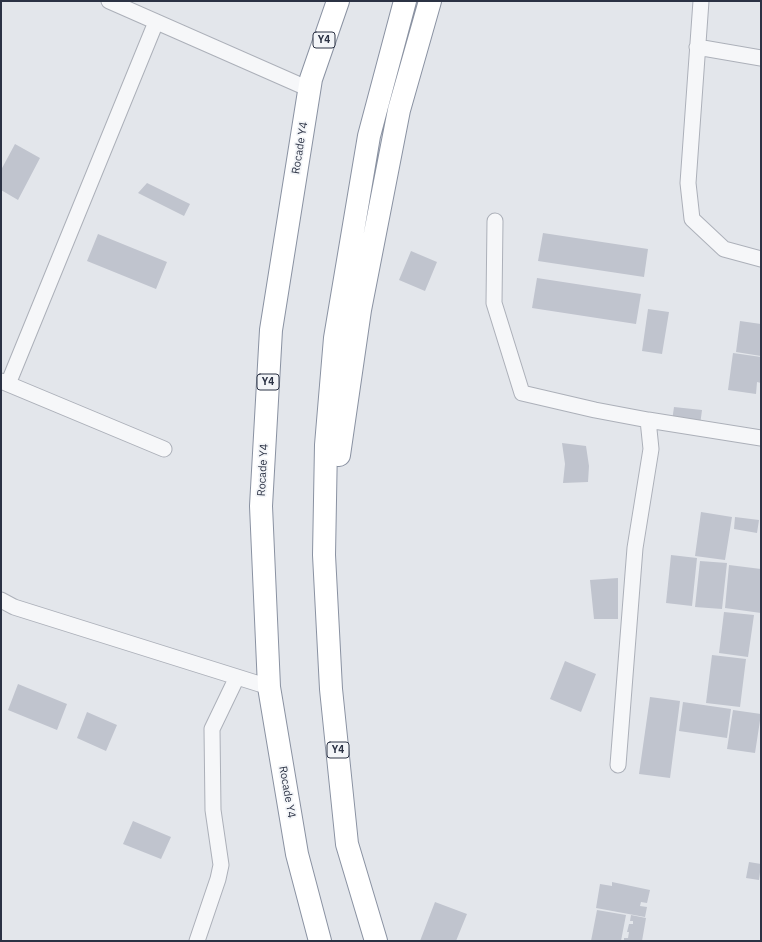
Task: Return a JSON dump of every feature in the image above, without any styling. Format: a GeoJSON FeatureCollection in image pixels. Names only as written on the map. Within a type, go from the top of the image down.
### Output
{"type":"FeatureCollection","features":[{"type":"Feature","properties":{"kind":"highway"},"geometry":{"type":"LineString","coordinates":[[310,84],[322,1]]}},
{"type":"Feature","properties":{"kind":"highway","name":"Rocade Y4"},"geometry":{"type":"LineString","coordinates":[[320,941],[298,854],[269,687],[261,506],[272,330],[310,84],[338,1]]}},
{"type":"Feature","properties":{"kind":"highway","name":"Y4"},"geometry":{"type":"LineString","coordinates":[[376,941],[347,844],[332,689],[324,555],[326,445],[335,338],[369,136],[405,1]]}},
{"type":"Feature","properties":{"kind":"highway"},"geometry":{"type":"LineString","coordinates":[[324,555],[360,310],[399,110],[430,1]]}},
{"type":"Feature","properties":{"kind":"street"},"geometry":{"type":"LineString","coordinates":[[109,1],[156,22],[310,84]]}},
{"type":"Feature","properties":{"kind":"street"},"geometry":{"type":"LineString","coordinates":[[701,1],[688,183],[692,219],[724,248],[761,259]]}},
{"type":"Feature","properties":{"kind":"street"},"geometry":{"type":"LineString","coordinates":[[156,22],[4,383],[164,449]]}},
{"type":"Feature","properties":{"kind":"street"},"geometry":{"type":"LineString","coordinates":[[697,47],[761,58]]}},
{"type":"Feature","properties":{"kind":"street"},"geometry":{"type":"LineString","coordinates":[[495,221],[494,303],[522,393],[595,410],[648,420],[761,438]]}},
{"type":"Feature","properties":{"kind":"street"},"geometry":{"type":"LineString","coordinates":[[618,765],[635,548],[651,449],[648,420]]}},
{"type":"Feature","properties":{"kind":"street"},"geometry":{"type":"LineString","coordinates":[[1,600],[14,607],[269,687]]}},
{"type":"Feature","properties":{"kind":"street"},"geometry":{"type":"LineString","coordinates":[[197,941],[218,879],[221,865],[213,810],[212,729],[237,677]]}},
{"type":"Feature","properties":{"kind":"building"},"geometry":{"type":"Polygon","coordinates":[[[15,144],[40,158],[18,200],[1,190],[1,170],[15,144]]]}},
{"type":"Feature","properties":{"kind":"building"},"geometry":{"type":"Polygon","coordinates":[[[147,183],[190,204],[184,216],[138,193],[147,183]]]}},
{"type":"Feature","properties":{"kind":"building"},"geometry":{"type":"Polygon","coordinates":[[[543,233],[648,249],[644,277],[538,261],[543,233]]]}},
{"type":"Feature","properties":{"kind":"building"},"geometry":{"type":"Polygon","coordinates":[[[98,234],[167,262],[156,289],[87,261],[98,234]]]}},
{"type":"Feature","properties":{"kind":"building"},"geometry":{"type":"Polygon","coordinates":[[[411,251],[437,262],[425,291],[399,280],[411,251]]]}},
{"type":"Feature","properties":{"kind":"building"},"geometry":{"type":"Polygon","coordinates":[[[537,278],[641,294],[636,324],[532,308],[537,278]]]}},
{"type":"Feature","properties":{"kind":"building"},"geometry":{"type":"Polygon","coordinates":[[[648,309],[669,312],[662,354],[642,351],[648,309]]]}},
{"type":"Feature","properties":{"kind":"building"},"geometry":{"type":"Polygon","coordinates":[[[740,321],[761,324],[761,356],[736,352],[740,321]]]}},
{"type":"Feature","properties":{"kind":"building"},"geometry":{"type":"Polygon","coordinates":[[[733,353],[761,357],[761,383],[757,382],[756,394],[728,390],[733,353]]]}},
{"type":"Feature","properties":{"kind":"building"},"geometry":{"type":"Polygon","coordinates":[[[674,407],[702,410],[700,425],[672,421],[674,407]]]}},
{"type":"Feature","properties":{"kind":"building"},"geometry":{"type":"Polygon","coordinates":[[[562,443],[586,446],[589,466],[588,482],[563,483],[565,464],[562,443]]]}},
{"type":"Feature","properties":{"kind":"building"},"geometry":{"type":"Polygon","coordinates":[[[701,512],[732,517],[725,560],[695,556],[701,512]]]}},
{"type":"Feature","properties":{"kind":"building"},"geometry":{"type":"Polygon","coordinates":[[[735,517],[759,520],[757,533],[734,529],[735,517]]]}},
{"type":"Feature","properties":{"kind":"building"},"geometry":{"type":"Polygon","coordinates":[[[671,555],[697,558],[692,606],[666,603],[671,555]]]}},
{"type":"Feature","properties":{"kind":"building"},"geometry":{"type":"Polygon","coordinates":[[[700,561],[727,563],[722,609],[695,607],[700,561]]]}},
{"type":"Feature","properties":{"kind":"building"},"geometry":{"type":"Polygon","coordinates":[[[729,565],[761,569],[761,613],[725,608],[729,565]]]}},
{"type":"Feature","properties":{"kind":"building"},"geometry":{"type":"Polygon","coordinates":[[[618,578],[618,619],[594,619],[590,580],[618,578]]]}},
{"type":"Feature","properties":{"kind":"building"},"geometry":{"type":"Polygon","coordinates":[[[724,612],[754,615],[748,657],[719,653],[724,612]]]}},
{"type":"Feature","properties":{"kind":"building"},"geometry":{"type":"Polygon","coordinates":[[[712,655],[746,659],[740,707],[706,703],[712,655]]]}},
{"type":"Feature","properties":{"kind":"building"},"geometry":{"type":"Polygon","coordinates":[[[565,661],[596,674],[581,712],[550,699],[565,661]]]}},
{"type":"Feature","properties":{"kind":"building"},"geometry":{"type":"Polygon","coordinates":[[[18,684],[67,704],[57,730],[8,710],[18,684]]]}},
{"type":"Feature","properties":{"kind":"building"},"geometry":{"type":"Polygon","coordinates":[[[650,697],[680,701],[670,778],[639,774],[650,697]]]}},
{"type":"Feature","properties":{"kind":"building"},"geometry":{"type":"Polygon","coordinates":[[[683,702],[731,709],[727,738],[679,731],[683,702]]]}},
{"type":"Feature","properties":{"kind":"building"},"geometry":{"type":"Polygon","coordinates":[[[733,710],[761,714],[755,753],[727,749],[733,710]]]}},
{"type":"Feature","properties":{"kind":"building"},"geometry":{"type":"Polygon","coordinates":[[[87,712],[117,725],[106,751],[77,738],[87,712]]]}},
{"type":"Feature","properties":{"kind":"building"},"geometry":{"type":"Polygon","coordinates":[[[133,821],[171,837],[161,859],[123,844],[133,821]]]}},
{"type":"Feature","properties":{"kind":"building"},"geometry":{"type":"Polygon","coordinates":[[[749,862],[761,864],[759,880],[746,878],[749,862]]]}},
{"type":"Feature","properties":{"kind":"building"},"geometry":{"type":"Polygon","coordinates":[[[612,882],[650,890],[647,903],[641,902],[640,906],[647,907],[645,917],[596,908],[600,884],[612,886],[612,882]]]}},
{"type":"Feature","properties":{"kind":"building"},"geometry":{"type":"Polygon","coordinates":[[[435,902],[467,914],[456,941],[420,941],[435,902]]]}},
{"type":"Feature","properties":{"kind":"building"},"geometry":{"type":"Polygon","coordinates":[[[597,910],[626,915],[621,941],[591,941],[597,910]]]}},
{"type":"Feature","properties":{"kind":"building"},"geometry":{"type":"Polygon","coordinates":[[[631,915],[646,918],[642,941],[624,941],[624,938],[628,938],[629,932],[627,932],[629,924],[633,924],[633,921],[630,921],[631,915]]]}}]}
